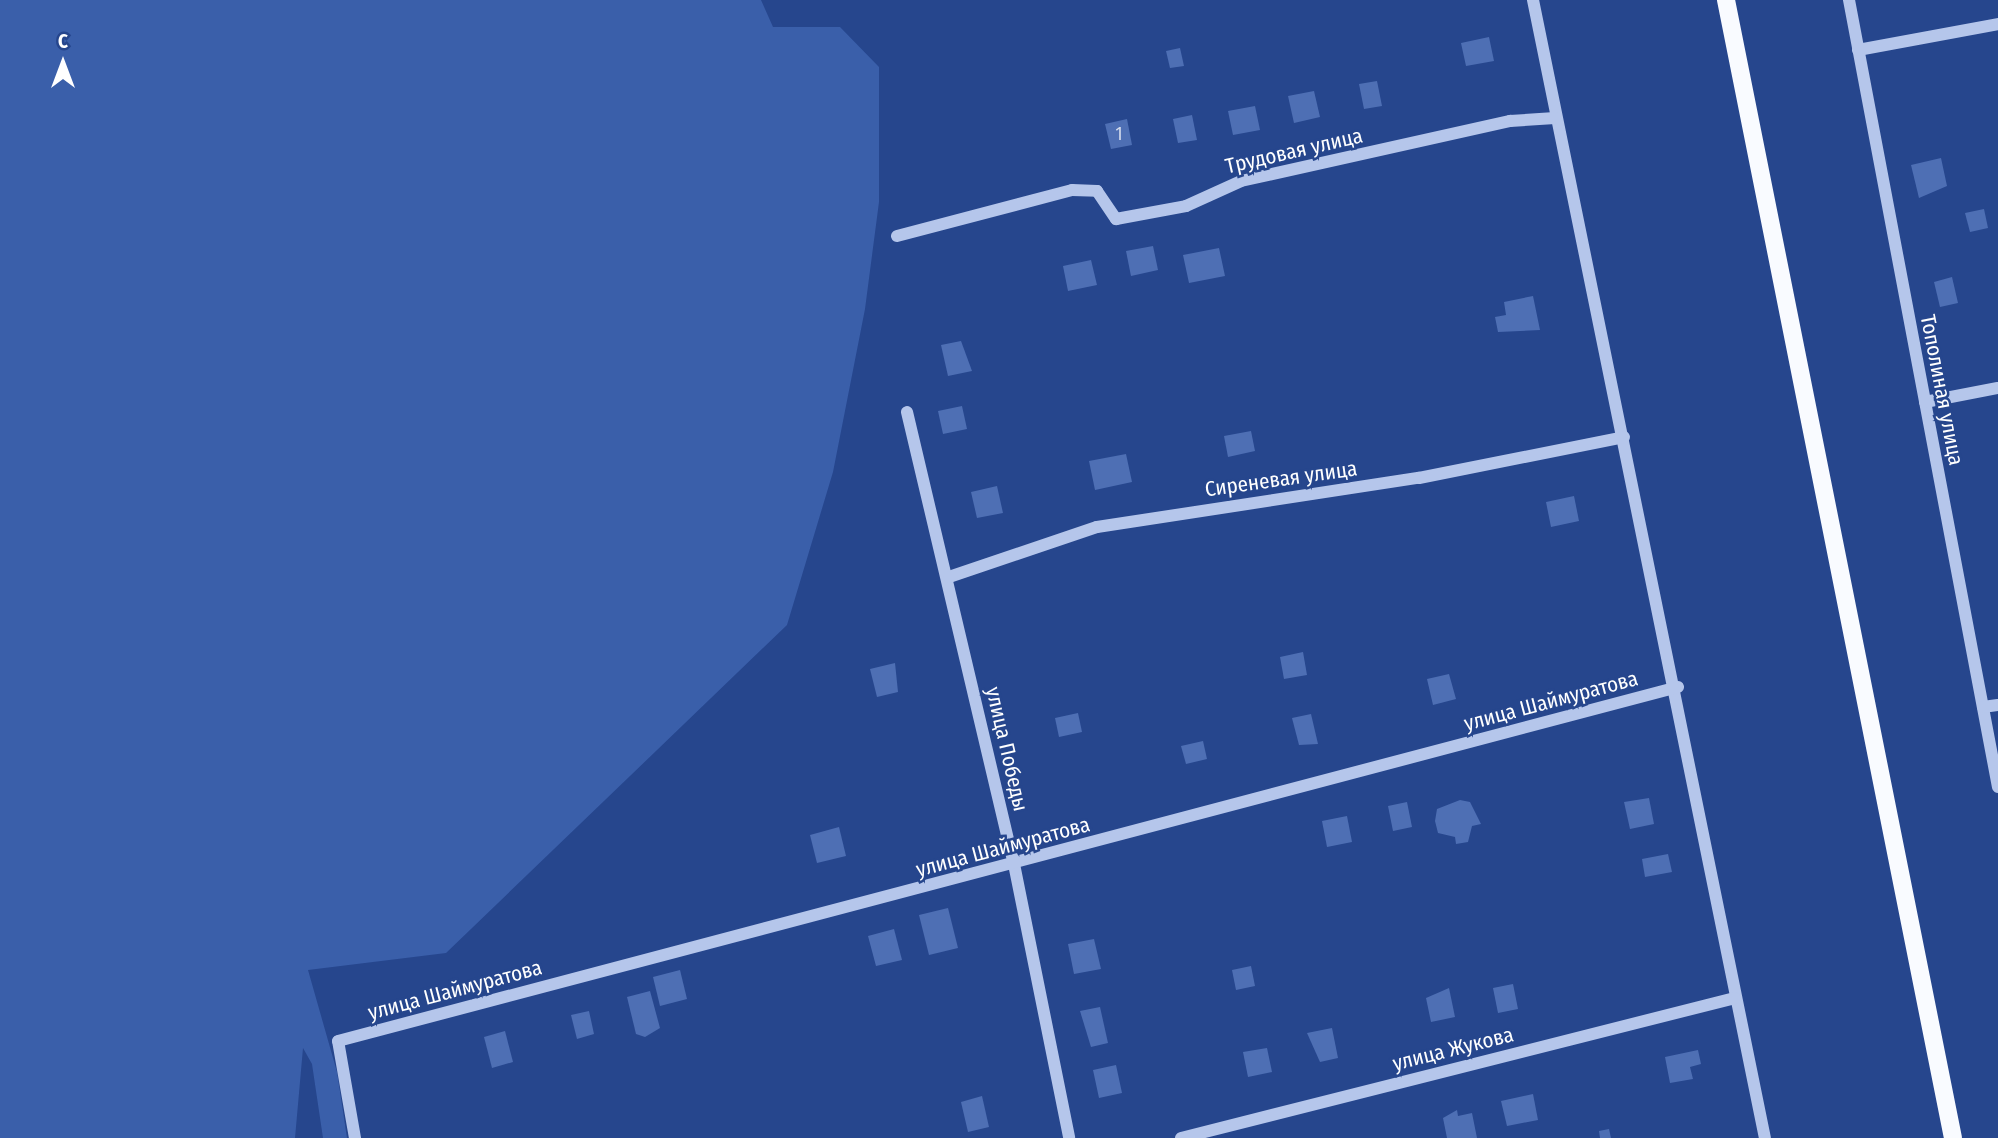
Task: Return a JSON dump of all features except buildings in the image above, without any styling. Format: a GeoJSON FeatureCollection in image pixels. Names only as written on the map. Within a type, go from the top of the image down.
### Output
{"type":"FeatureCollection","features":[{"type":"Feature","properties":{"kind":"main road"},"geometry":{"type":"LineString","coordinates":[[1726,0],[1953,1138]]}},
{"type":"Feature","properties":{"kind":"street"},"geometry":{"type":"LineString","coordinates":[[1533,0],[1555,118],[1678,687],[1735,998],[1765,1138]]}},
{"type":"Feature","properties":{"kind":"street","name":"Тополиная улица"},"geometry":{"type":"LineString","coordinates":[[1849,0],[1998,787]]}},
{"type":"Feature","properties":{"kind":"street"},"geometry":{"type":"LineString","coordinates":[[1858,50],[1998,24]]}},
{"type":"Feature","properties":{"kind":"street","name":"Трудовая улица"},"geometry":{"type":"LineString","coordinates":[[897,236],[1072,190],[1097,191],[1116,219],[1186,206],[1241,181],[1510,121],[1555,118]]}},
{"type":"Feature","properties":{"kind":"street"},"geometry":{"type":"LineString","coordinates":[[1925,402],[1998,388]]}},
{"type":"Feature","properties":{"kind":"street","name":"улица Победы"},"geometry":{"type":"LineString","coordinates":[[907,412],[949,577],[1014,864],[1069,1138]]}},
{"type":"Feature","properties":{"kind":"street","name":"Сиреневая улица"},"geometry":{"type":"LineString","coordinates":[[949,577],[1097,527],[1419,478],[1624,437]]}},
{"type":"Feature","properties":{"kind":"street","name":"улица Шаймуратова"},"geometry":{"type":"LineString","coordinates":[[355,1138],[338,1041],[1678,687]]}},
{"type":"Feature","properties":{"kind":"street"},"geometry":{"type":"LineString","coordinates":[[1983,707],[1998,705]]}},
{"type":"Feature","properties":{"kind":"street","name":"улица Жукова"},"geometry":{"type":"LineString","coordinates":[[1181,1138],[1735,998]]}},
{"type":"Feature","properties":{"kind":"shaded area"},"geometry":{"type":"Polygon","coordinates":[[[0,0],[761,0],[773,27],[840,27],[879,67],[879,202],[865,309],[833,472],[787,625],[446,953],[308,970],[337,1072],[347,1138],[323,1138],[312,1064],[303,1048],[295,1138],[0,1138],[0,0]]]}}]}
